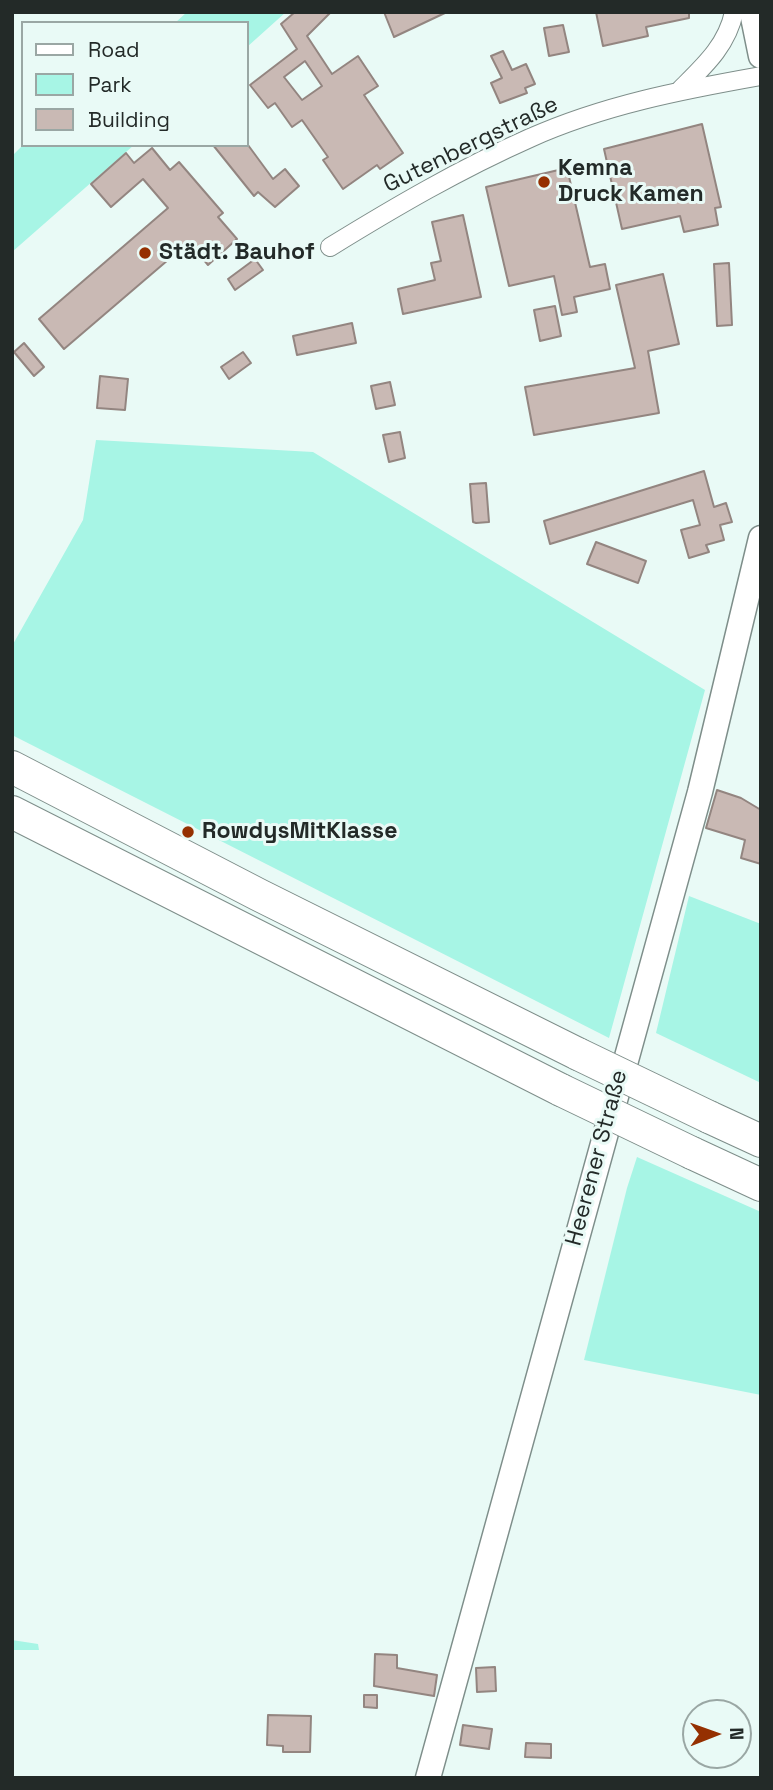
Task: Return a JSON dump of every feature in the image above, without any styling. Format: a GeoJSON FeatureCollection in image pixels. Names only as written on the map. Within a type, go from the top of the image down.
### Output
{"type":"FeatureCollection","features":[{"type":"Feature","properties":{"kind":"highway"},"geometry":{"type":"LineString","coordinates":[[12,767],[258,895],[578,1054],[761,1141]]}},
{"type":"Feature","properties":{"kind":"highway"},"geometry":{"type":"LineString","coordinates":[[12,812],[561,1090],[761,1185]]}},
{"type":"Feature","properties":{"kind":"main road"},"geometry":{"type":"LineString","coordinates":[[752,12],[761,56]]}},
{"type":"Feature","properties":{"kind":"main road","name":"Heerener Straße"},"geometry":{"type":"LineString","coordinates":[[428,1778],[700,792],[761,538]]}},
{"type":"Feature","properties":{"kind":"street","name":"Gutenbergstraße"},"geometry":{"type":"LineString","coordinates":[[680,90],[713,57],[725,38],[734,12]]}},
{"type":"Feature","properties":{"kind":"street","name":"Gutenbergstraße"},"geometry":{"type":"LineString","coordinates":[[330,247],[429,187],[531,137],[610,109],[680,90],[761,76]]}},
{"type":"Feature","properties":{"kind":"green space"},"geometry":{"type":"Polygon","coordinates":[[[187,12],[286,12],[248,46],[248,21],[177,21],[187,12]]]}},
{"type":"Feature","properties":{"kind":"green space"},"geometry":{"type":"Polygon","coordinates":[[[21,147],[132,147],[12,252],[12,156],[21,147]]]}},
{"type":"Feature","properties":{"kind":"green space"},"geometry":{"type":"Polygon","coordinates":[[[96,440],[313,452],[705,690],[609,1038],[12,735],[12,646],[83,520],[96,440]]]}},
{"type":"Feature","properties":{"kind":"green space"},"geometry":{"type":"Polygon","coordinates":[[[689,896],[761,924],[761,1083],[656,1033],[689,896]]]}},
{"type":"Feature","properties":{"kind":"green space"},"geometry":{"type":"Polygon","coordinates":[[[637,1157],[761,1212],[761,1395],[584,1360],[637,1157]]]}},
{"type":"Feature","properties":{"kind":"green space"},"geometry":{"type":"Polygon","coordinates":[[[12,1640],[38,1644],[39,1650],[12,1650],[12,1640]]]}},
{"type":"Feature","properties":{"kind":"building"},"geometry":{"type":"Polygon","coordinates":[[[295,12],[331,12],[307,36],[332,74],[358,56],[378,86],[364,95],[403,153],[380,169],[377,165],[343,189],[323,160],[328,157],[302,120],[292,127],[275,103],[268,108],[250,85],[297,49],[281,24],[295,12]],[[305,61],[284,77],[302,100],[322,86],[305,61]]]}},
{"type":"Feature","properties":{"kind":"building"},"geometry":{"type":"Polygon","coordinates":[[[384,12],[447,12],[394,37],[384,12]]]}},
{"type":"Feature","properties":{"kind":"building"},"geometry":{"type":"Polygon","coordinates":[[[596,12],[689,12],[689,18],[646,27],[648,36],[603,46],[596,12]]]}},
{"type":"Feature","properties":{"kind":"building"},"geometry":{"type":"Polygon","coordinates":[[[563,25],[569,52],[549,56],[544,28],[563,25]]]}},
{"type":"Feature","properties":{"kind":"building"},"geometry":{"type":"Polygon","coordinates":[[[503,51],[512,70],[526,64],[535,84],[525,88],[527,93],[500,103],[491,83],[502,78],[491,56],[503,51]]]}},
{"type":"Feature","properties":{"kind":"building"},"geometry":{"type":"Polygon","coordinates":[[[702,124],[721,207],[715,208],[718,225],[684,232],[680,216],[622,229],[604,149],[702,124]]]}},
{"type":"Feature","properties":{"kind":"building","name":"Städt. Bauhof"},"geometry":{"type":"Polygon","coordinates":[[[248,145],[273,179],[285,169],[299,186],[275,207],[258,192],[254,196],[215,147],[248,145]]]}},
{"type":"Feature","properties":{"kind":"building","name":"Städt. Bauhof"},"geometry":{"type":"Polygon","coordinates":[[[152,148],[170,170],[179,162],[223,213],[218,217],[237,239],[208,265],[189,242],[64,349],[39,319],[168,208],[143,179],[111,207],[91,184],[126,153],[134,163],[152,148]]]}},
{"type":"Feature","properties":{"kind":"building"},"geometry":{"type":"Polygon","coordinates":[[[567,168],[590,267],[605,264],[610,289],[574,297],[577,312],[562,315],[554,276],[509,286],[486,187],[567,168]]]}},
{"type":"Feature","properties":{"kind":"building"},"geometry":{"type":"Polygon","coordinates":[[[463,215],[481,297],[403,314],[398,289],[435,280],[431,263],[441,261],[432,222],[463,215]]]}},
{"type":"Feature","properties":{"kind":"building"},"geometry":{"type":"Polygon","coordinates":[[[255,259],[263,270],[235,290],[228,279],[255,259]]]}},
{"type":"Feature","properties":{"kind":"building"},"geometry":{"type":"Polygon","coordinates":[[[729,263],[732,325],[717,326],[714,264],[729,263]]]}},
{"type":"Feature","properties":{"kind":"building"},"geometry":{"type":"Polygon","coordinates":[[[663,274],[679,344],[648,351],[659,413],[534,435],[525,387],[635,368],[616,285],[663,274]]]}},
{"type":"Feature","properties":{"kind":"building"},"geometry":{"type":"Polygon","coordinates":[[[555,306],[561,336],[540,341],[534,310],[555,306]]]}},
{"type":"Feature","properties":{"kind":"building"},"geometry":{"type":"Polygon","coordinates":[[[352,323],[356,343],[297,355],[293,336],[352,323]]]}},
{"type":"Feature","properties":{"kind":"building"},"geometry":{"type":"Polygon","coordinates":[[[24,343],[44,367],[34,376],[14,352],[24,343]]]}},
{"type":"Feature","properties":{"kind":"building"},"geometry":{"type":"Polygon","coordinates":[[[243,352],[251,363],[229,379],[221,367],[243,352]]]}},
{"type":"Feature","properties":{"kind":"building"},"geometry":{"type":"Polygon","coordinates":[[[100,376],[128,379],[125,410],[97,408],[100,376]]]}},
{"type":"Feature","properties":{"kind":"building"},"geometry":{"type":"Polygon","coordinates":[[[390,382],[395,405],[376,409],[371,386],[390,382]]]}},
{"type":"Feature","properties":{"kind":"building"},"geometry":{"type":"Polygon","coordinates":[[[400,432],[405,458],[389,462],[383,435],[400,432]]]}},
{"type":"Feature","properties":{"kind":"building"},"geometry":{"type":"Polygon","coordinates":[[[704,471],[714,507],[726,503],[732,522],[720,525],[724,540],[706,545],[709,552],[689,558],[681,530],[700,525],[693,500],[550,544],[544,521],[704,471]]]}},
{"type":"Feature","properties":{"kind":"building"},"geometry":{"type":"Polygon","coordinates":[[[486,483],[489,522],[476,523],[473,522],[470,484],[486,483]]]}},
{"type":"Feature","properties":{"kind":"building"},"geometry":{"type":"Polygon","coordinates":[[[596,542],[646,561],[638,583],[587,564],[596,542]]]}},
{"type":"Feature","properties":{"kind":"building"},"geometry":{"type":"Polygon","coordinates":[[[717,790],[741,798],[761,810],[761,864],[741,858],[745,840],[706,828],[717,790]]]}},
{"type":"Feature","properties":{"kind":"building"},"geometry":{"type":"Polygon","coordinates":[[[375,1654],[397,1655],[397,1668],[437,1675],[434,1696],[374,1686],[375,1654]]]}},
{"type":"Feature","properties":{"kind":"building"},"geometry":{"type":"Polygon","coordinates":[[[495,1667],[496,1691],[477,1692],[476,1668],[495,1667]]]}},
{"type":"Feature","properties":{"kind":"building"},"geometry":{"type":"Polygon","coordinates":[[[364,1695],[377,1695],[377,1708],[364,1707],[364,1695]]]}},
{"type":"Feature","properties":{"kind":"building"},"geometry":{"type":"Polygon","coordinates":[[[268,1715],[311,1716],[310,1752],[283,1752],[283,1746],[267,1745],[268,1715]]]}},
{"type":"Feature","properties":{"kind":"building"},"geometry":{"type":"Polygon","coordinates":[[[463,1725],[492,1729],[489,1749],[460,1745],[463,1725]]]}},
{"type":"Feature","properties":{"kind":"building"},"geometry":{"type":"Polygon","coordinates":[[[526,1743],[551,1744],[551,1758],[525,1757],[526,1743]]]}},
{"type":"Feature","properties":{"kind":"place","name":"Kemna Druck Kamen"},"geometry":{"type":"Point","coordinates":[544,182]}},
{"type":"Feature","properties":{"kind":"place","name":"Städt. Bauhof"},"geometry":{"type":"Point","coordinates":[145,253]}},
{"type":"Feature","properties":{"kind":"place","name":"RowdysMitKlasse"},"geometry":{"type":"Point","coordinates":[188,832]}}]}
